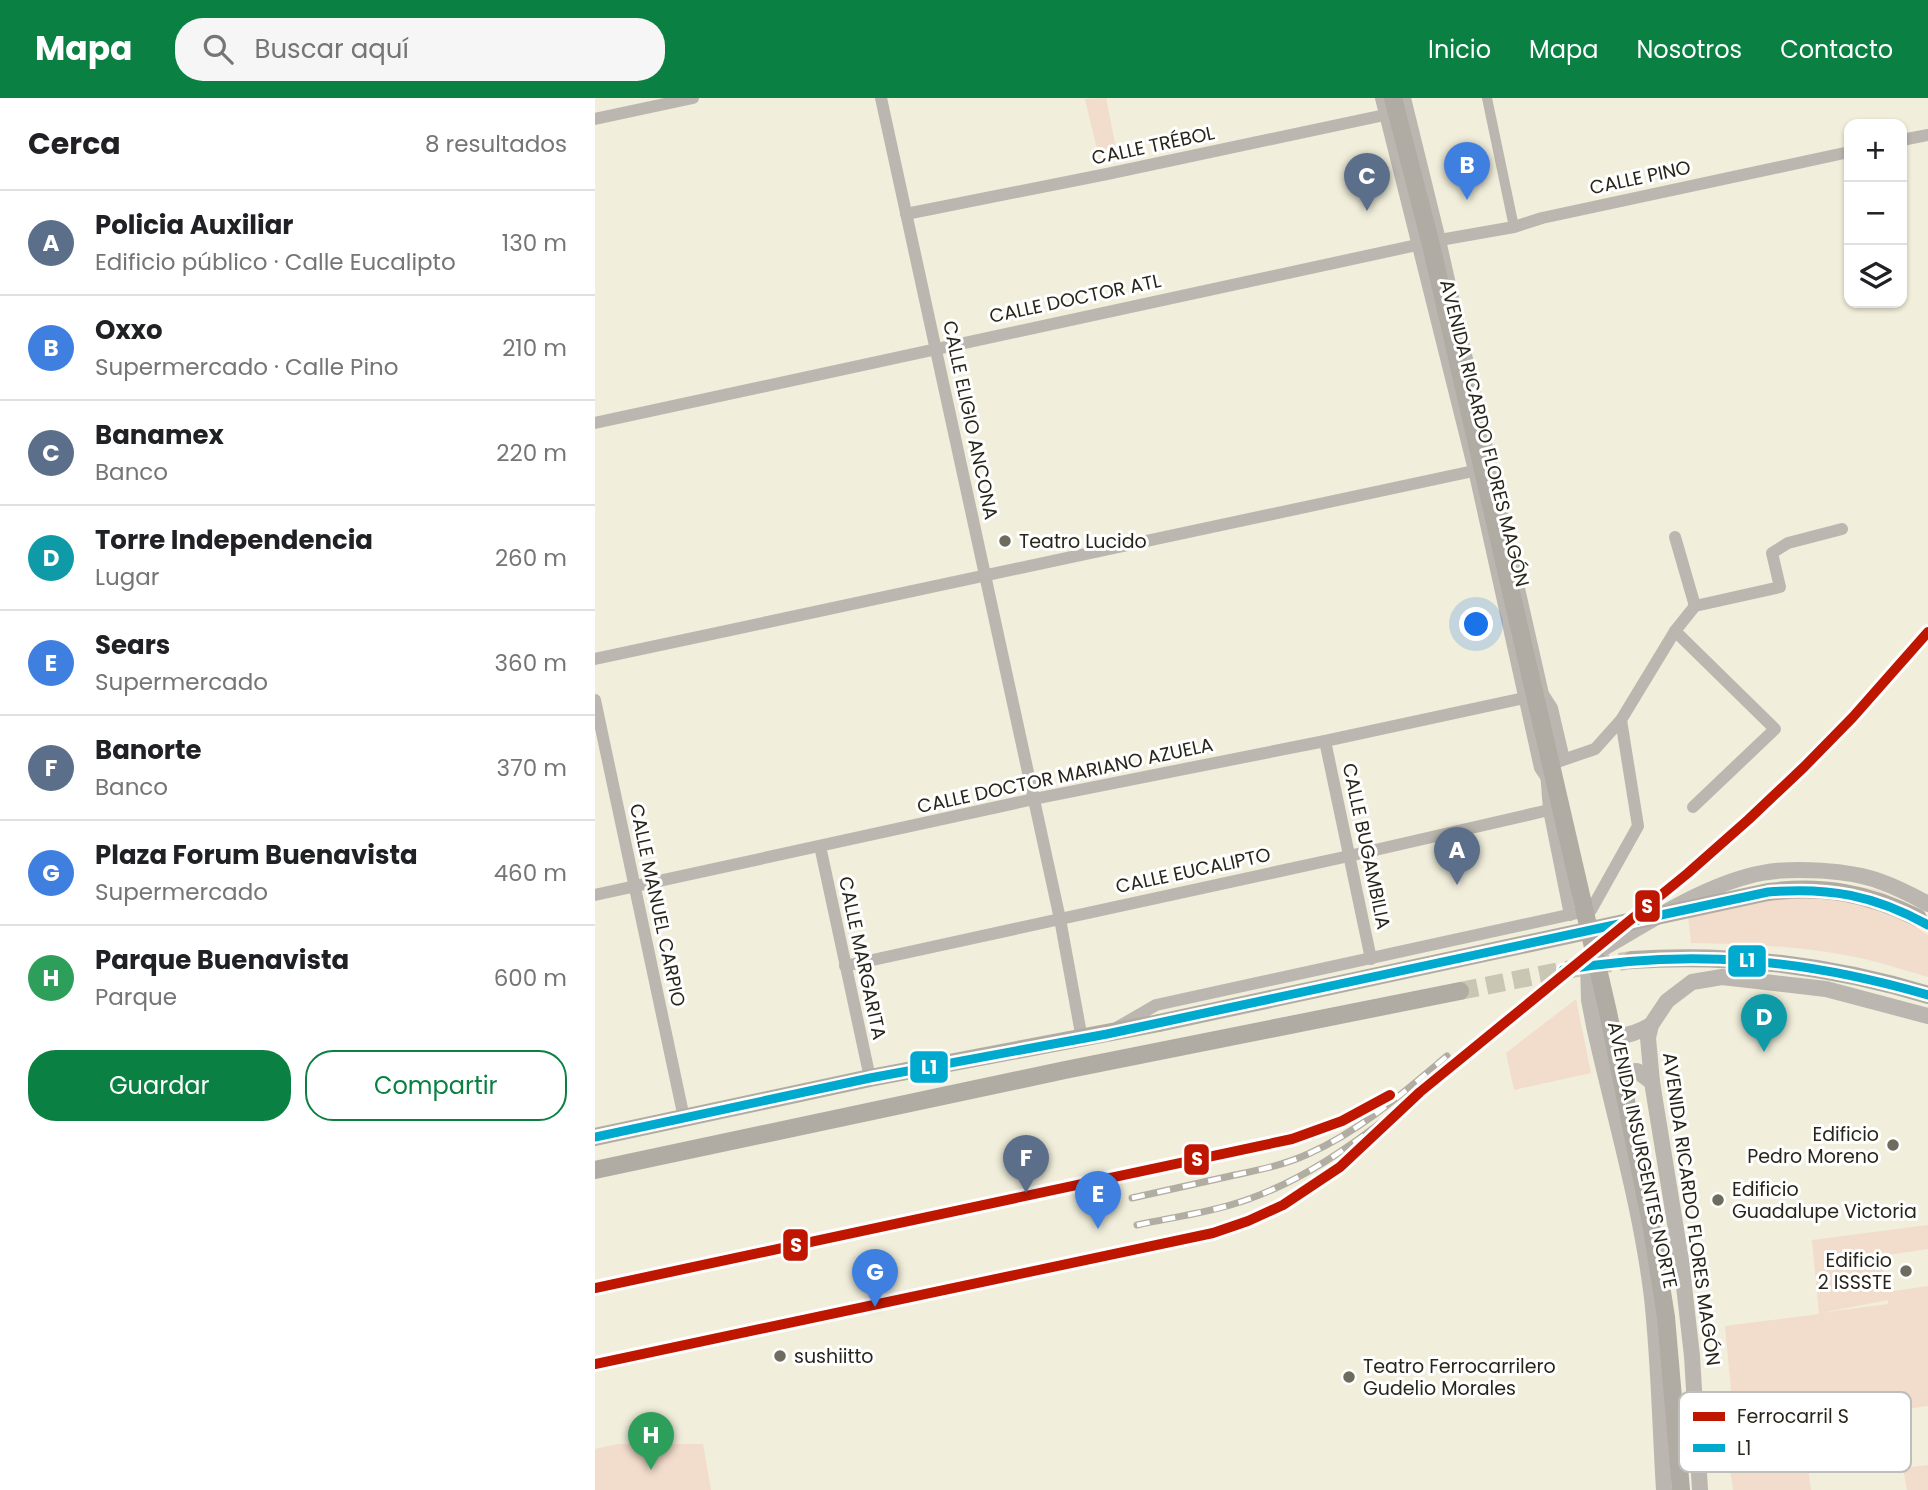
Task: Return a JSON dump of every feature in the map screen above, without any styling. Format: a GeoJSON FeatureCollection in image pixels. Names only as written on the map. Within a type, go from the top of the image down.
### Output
{"type":"FeatureCollection","features":[{"type":"Feature","properties":{"kind":"main road","name":"AVENIDA RICARDO FLORES MAGÓN"},"geometry":{"type":"LineString","coordinates":[[1389,106],[1431,245],[1608,1012],[1652,1229],[1666,1317],[1679,1467]]}},
{"type":"Feature","properties":{"kind":"main road","name":"AVENIDA INSURGENTES NORTE"},"geometry":{"type":"LineString","coordinates":[[595,1137],[870,1078],[1107,1034],[1768,892],[1809,888],[1853,894],[1925,916]]}},
{"type":"Feature","properties":{"kind":"main road"},"geometry":{"type":"LineString","coordinates":[[1632,960],[1685,957],[1765,962],[1844,974],[1928,995]]}},
{"type":"Feature","properties":{"kind":"main road"},"geometry":{"type":"LineString","coordinates":[[595,1170],[1078,1067],[1460,991]]}},
{"type":"Feature","properties":{"kind":"main road","name":"AVENIDA RICARDO FLORES MAGÓN"},"geometry":{"type":"LineString","coordinates":[[1679,1472],[1681,1490]]}},
{"type":"Feature","properties":{"kind":"street"},"geometry":{"type":"LineString","coordinates":[[595,119],[693,98]]}},
{"type":"Feature","properties":{"kind":"street","name":"CALLE ELIGIO ANCONA"},"geometry":{"type":"LineString","coordinates":[[881,98],[1060,919],[1082,1039]]}},
{"type":"Feature","properties":{"kind":"street","name":"AVENIDA RICARDO FLORES MAGÓN"},"geometry":{"type":"LineString","coordinates":[[1381,98],[1389,106],[1417,245],[1474,470],[1544,770],[1549,810],[1570,915]]}},
{"type":"Feature","properties":{"kind":"street"},"geometry":{"type":"LineString","coordinates":[[1486,98],[1514,227]]}},
{"type":"Feature","properties":{"kind":"street","name":"CALLE TRÉBOL"},"geometry":{"type":"LineString","coordinates":[[906,214],[1107,174],[1406,104]]}},
{"type":"Feature","properties":{"kind":"street","name":"AVENIDA RICARDO FLORES MAGÓN"},"geometry":{"type":"LineString","coordinates":[[1406,104],[1440,240],[1543,694],[1552,708],[1564,760]]}},
{"type":"Feature","properties":{"kind":"street"},"geometry":{"type":"LineString","coordinates":[[1907,139],[1928,135]]}},
{"type":"Feature","properties":{"kind":"street","name":"CALLE PINO"},"geometry":{"type":"LineString","coordinates":[[1440,240],[1514,227],[1542,218],[1844,153]]}},
{"type":"Feature","properties":{"kind":"street","name":"CALLE DOCTOR ATL"},"geometry":{"type":"LineString","coordinates":[[595,423],[936,347],[1440,240]]}},
{"type":"Feature","properties":{"kind":"street"},"geometry":{"type":"LineString","coordinates":[[595,659],[1492,467]]}},
{"type":"Feature","properties":{"kind":"street"},"geometry":{"type":"LineString","coordinates":[[1544,770],[1595,749],[1621,720],[1675,631],[1695,606],[1780,587],[1772,553],[1788,543],[1842,529]]}},
{"type":"Feature","properties":{"kind":"street"},"geometry":{"type":"LineString","coordinates":[[1675,537],[1695,606]]}},
{"type":"Feature","properties":{"kind":"street"},"geometry":{"type":"LineString","coordinates":[[1675,631],[1775,729],[1693,807]]}},
{"type":"Feature","properties":{"kind":"street","name":"CALLE DOCTOR MARIANO AZUELA"},"geometry":{"type":"LineString","coordinates":[[595,895],[1034,799],[1543,694]]}},
{"type":"Feature","properties":{"kind":"street","name":"CALLE MANUEL CARPIO"},"geometry":{"type":"LineString","coordinates":[[595,700],[684,1118]]}},
{"type":"Feature","properties":{"kind":"street","name":"AVENIDA RICARDO FLORES MAGÓN"},"geometry":{"type":"LineString","coordinates":[[1544,770],[1552,708]]}},
{"type":"Feature","properties":{"kind":"street","name":"AVENIDA INSURGENTES NORTE"},"geometry":{"type":"LineString","coordinates":[[1107,1034],[1156,1005],[1591,910],[1638,826],[1621,720]]}},
{"type":"Feature","properties":{"kind":"street","name":"CALLE BUGAMBILIA"},"geometry":{"type":"LineString","coordinates":[[1325,741],[1371,959]]}},
{"type":"Feature","properties":{"kind":"street","name":"CALLE EUCALIPTO"},"geometry":{"type":"LineString","coordinates":[[845,966],[1549,810]]}},
{"type":"Feature","properties":{"kind":"street","name":"CALLE MARGARITA"},"geometry":{"type":"LineString","coordinates":[[820,846],[870,1078]]}},
{"type":"Feature","properties":{"kind":"street","name":"AVENIDA INSURGENTES NORTE"},"geometry":{"type":"LineString","coordinates":[[1664,1490],[1656,1349],[1645,1256],[1594,1026],[1589,1000],[1588,962],[1598,951],[1700,894],[1762,873],[1806,870],[1845,873],[1878,880],[1925,916]]}},
{"type":"Feature","properties":{"kind":"street"},"geometry":{"type":"LineString","coordinates":[[1594,1026],[1609,1036],[1639,1032],[1651,1024],[1667,1000],[1692,982],[1722,977],[1826,989],[1928,1016]]}},
{"type":"Feature","properties":{"kind":"street","name":"AVENIDA RICARDO FLORES MAGÓN"},"geometry":{"type":"LineString","coordinates":[[1651,1024],[1648,1038],[1652,1082],[1679,1250],[1694,1392]]}},
{"type":"Feature","properties":{"kind":"street"},"geometry":{"type":"LineString","coordinates":[[1609,1091],[1615,1076],[1626,1072],[1637,1071],[1652,1082]]}},
{"type":"Feature","properties":{"kind":"street"},"geometry":{"type":"LineString","coordinates":[[1645,1256],[1657,1242],[1672,1243],[1679,1250]]}},
{"type":"Feature","properties":{"kind":"street","name":"AVENIDA RICARDO FLORES MAGÓN"},"geometry":{"type":"LineString","coordinates":[[1699,1472],[1700,1490]]}},
{"type":"Feature","properties":{"kind":"shaded area"},"geometry":{"type":"Polygon","coordinates":[[[1106,98],[1118,158],[1100,162],[1085,99],[1106,98]]]}},
{"type":"Feature","properties":{"kind":"shaded area"},"geometry":{"type":"Polygon","coordinates":[[[1804,882],[1845,884],[1877,890],[1923,910],[1915,926],[1928,935],[1928,977],[1865,959],[1822,951],[1691,943],[1688,915],[1804,882]]]}},
{"type":"Feature","properties":{"kind":"shaded area"},"geometry":{"type":"Polygon","coordinates":[[[1576,999],[1591,1073],[1514,1090],[1506,1053],[1576,999]]]}},
{"type":"Feature","properties":{"kind":"shaded area"},"geometry":{"type":"Polygon","coordinates":[[[1928,1225],[1928,1249],[1881,1256],[1887,1292],[1928,1286],[1928,1406],[1911,1408],[1911,1392],[1731,1392],[1725,1326],[1819,1314],[1812,1240],[1928,1225]],[[1888,1300],[1820,1313],[1888,1304],[1888,1300]]]}},
{"type":"Feature","properties":{"kind":"shaded area"},"geometry":{"type":"Polygon","coordinates":[[[618,1444],[703,1444],[711,1490],[595,1490],[595,1449],[618,1444]]]}},
{"type":"Feature","properties":{"kind":"shaded area"},"geometry":{"type":"Polygon","coordinates":[[[1928,1465],[1928,1490],[1907,1490],[1904,1472],[1911,1472],[1911,1467],[1928,1465]]]}},
{"type":"Feature","properties":{"kind":"shaded area"},"geometry":{"type":"Polygon","coordinates":[[[1730,1472],[1809,1472],[1811,1490],[1733,1490],[1730,1472]]]}},
{"type":"Feature","properties":{"kind":"tunnel"},"geometry":{"type":"LineString","coordinates":[[1460,991],[1632,960]]}},
{"type":"Feature","properties":{"kind":"railway"},"geometry":{"type":"LineString","coordinates":[[1132,1198],[1267,1168],[1308,1154],[1363,1123],[1447,1056]]}},
{"type":"Feature","properties":{"kind":"railway"},"geometry":{"type":"LineString","coordinates":[[1137,1225],[1222,1207],[1269,1191],[1324,1162],[1393,1113]]}},
{"type":"Feature","properties":{"kind":"rail line","name":"S"},"geometry":{"type":"LineString","coordinates":[[595,1364],[1213,1233],[1283,1205],[1340,1167],[1420,1092],[1688,873],[1748,820],[1853,717],[1928,632]]}},
{"type":"Feature","properties":{"kind":"rail line","name":"S"},"geometry":{"type":"LineString","coordinates":[[595,1288],[1292,1139],[1342,1121],[1390,1095]]}},
{"type":"Feature","properties":{"kind":"transit line","name":"L1"},"geometry":{"type":"LineString","coordinates":[[595,1137],[870,1078],[1107,1034],[1768,892],[1811,891],[1851,895],[1889,906],[1928,925]]}},
{"type":"Feature","properties":{"kind":"transit line","name":"L1"},"geometry":{"type":"LineString","coordinates":[[1563,970],[1656,960],[1747,961],[1837,973],[1928,995]]}},
{"type":"Feature","properties":{"kind":"place","name":"Oxxo"},"geometry":{"type":"Point","coordinates":[1467,200]}},
{"type":"Feature","properties":{"kind":"place","name":"Banamex"},"geometry":{"type":"Point","coordinates":[1367,211]}},
{"type":"Feature","properties":{"kind":"place","name":"Teatro Lucido"},"geometry":{"type":"Point","coordinates":[1005,541]}},
{"type":"Feature","properties":{"kind":"place","name":"Policia Auxiliar"},"geometry":{"type":"Point","coordinates":[1457,885]}},
{"type":"Feature","properties":{"kind":"place","name":"Torre Independencia"},"geometry":{"type":"Point","coordinates":[1764,1052]}},
{"type":"Feature","properties":{"kind":"place","name":"Edificio Pedro Moreno"},"geometry":{"type":"Point","coordinates":[1893,1145]}},
{"type":"Feature","properties":{"kind":"place","name":"Banorte"},"geometry":{"type":"Point","coordinates":[1026,1193]}},
{"type":"Feature","properties":{"kind":"place","name":"Edificio Guadalupe Victoria"},"geometry":{"type":"Point","coordinates":[1718,1200]}},
{"type":"Feature","properties":{"kind":"place","name":"Sears"},"geometry":{"type":"Point","coordinates":[1098,1229]}},
{"type":"Feature","properties":{"kind":"place","name":"Edificio 2 ISSSTE"},"geometry":{"type":"Point","coordinates":[1906,1271]}},
{"type":"Feature","properties":{"kind":"place","name":"Plaza Forum Buenavista"},"geometry":{"type":"Point","coordinates":[875,1307]}},
{"type":"Feature","properties":{"kind":"place","name":"sushiitto"},"geometry":{"type":"Point","coordinates":[780,1356]}},
{"type":"Feature","properties":{"kind":"place","name":"Teatro Ferrocarrilero Gudelio Morales"},"geometry":{"type":"Point","coordinates":[1349,1377]}},
{"type":"Feature","properties":{"kind":"place","name":"Parque Buenavista"},"geometry":{"type":"Point","coordinates":[651,1470]}}]}
